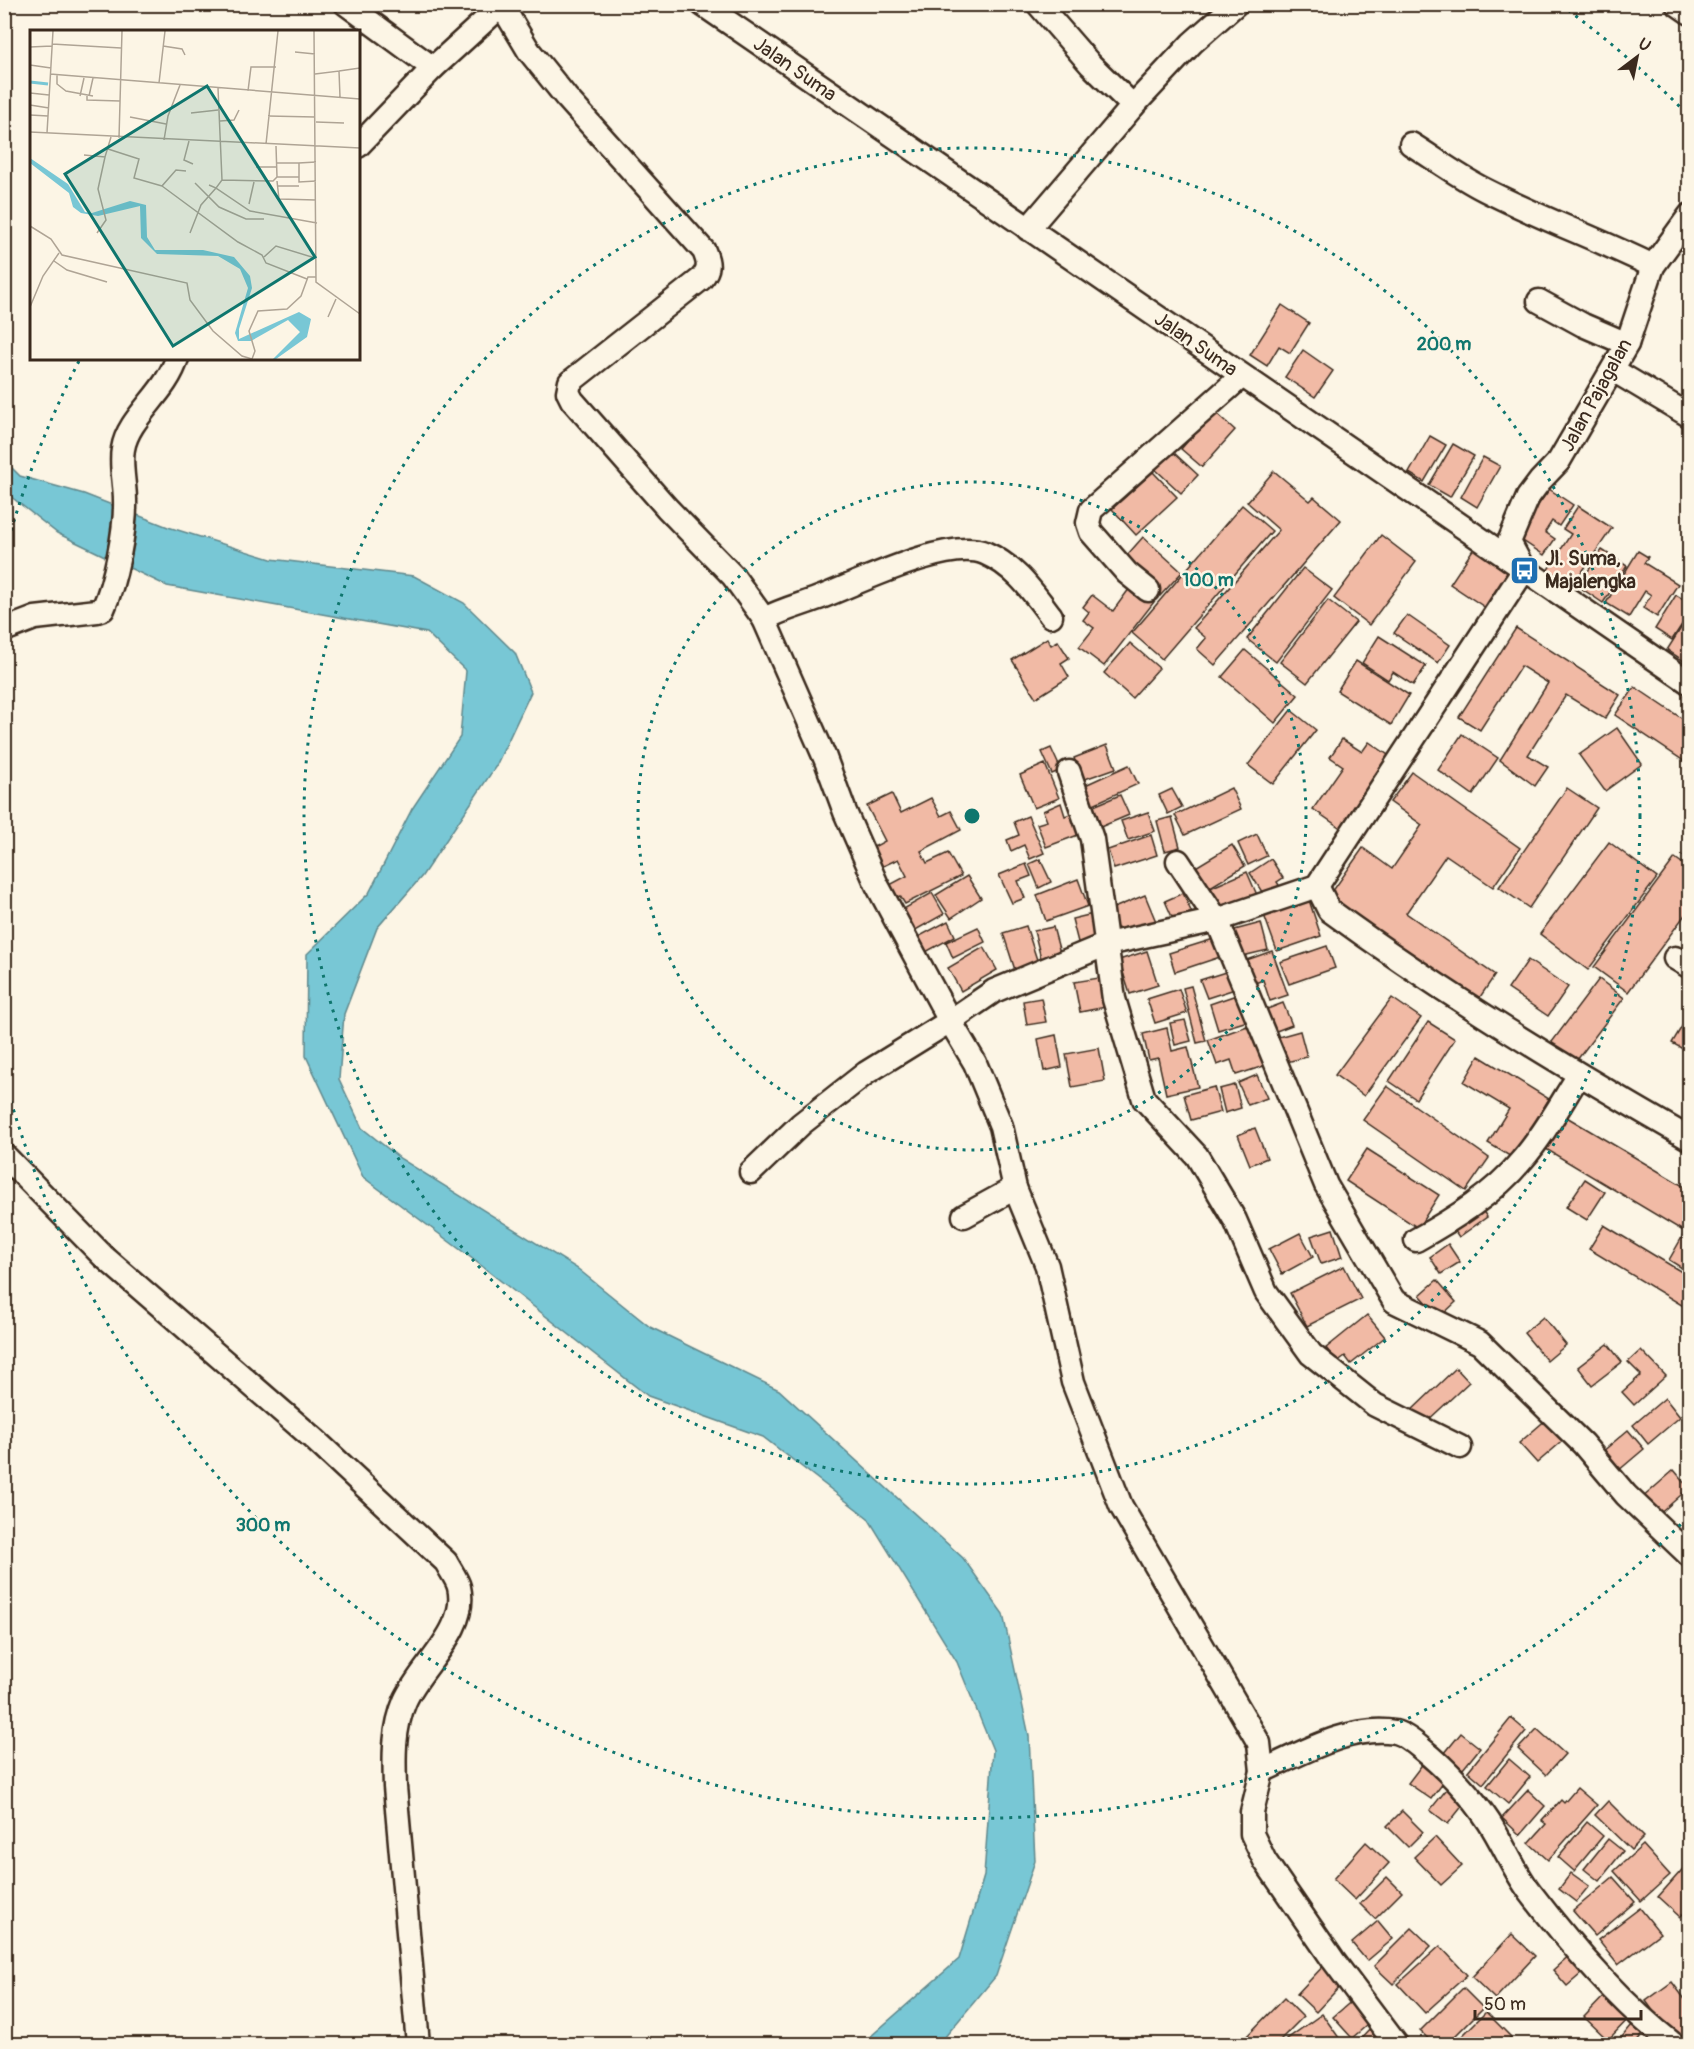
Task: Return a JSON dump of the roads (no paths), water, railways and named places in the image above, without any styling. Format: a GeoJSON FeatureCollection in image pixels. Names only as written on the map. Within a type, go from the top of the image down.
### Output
{"type":"FeatureCollection","features":[{"type":"Feature","properties":{"kind":"street"},"geometry":{"type":"LineString","coordinates":[[345,4],[433,68]]}},
{"type":"Feature","properties":{"kind":"street","name":"Jalan Suma"},"geometry":{"type":"LineString","coordinates":[[702,4],[1689,683]]}},
{"type":"Feature","properties":{"kind":"street"},"geometry":{"type":"LineString","coordinates":[[1038,4],[1091,65],[1133,106]]}},
{"type":"Feature","properties":{"kind":"street"},"geometry":{"type":"LineString","coordinates":[[1028,229],[1133,106],[1192,43],[1236,4]]}},
{"type":"Feature","properties":{"kind":"street"},"geometry":{"type":"LineString","coordinates":[[1677,4],[1689,14]]}},
{"type":"Feature","properties":{"kind":"street"},"geometry":{"type":"LineString","coordinates":[[360,144],[433,68],[503,5],[529,51],[558,88],[704,251],[709,261],[708,269],[701,279],[570,382],[568,392],[572,400],[667,508],[733,576],[764,620],[825,758],[845,812],[877,885],[975,1063],[1001,1126],[1016,1188],[1047,1266],[1073,1382],[1121,1506],[1259,1743],[1262,1772],[1252,1812],[1252,1834],[1265,1861],[1333,1960],[1396,2044]]}},
{"type":"Feature","properties":{"kind":"street"},"geometry":{"type":"LineString","coordinates":[[1411,144],[1482,188],[1550,221],[1605,243],[1653,266]]}},
{"type":"Feature","properties":{"kind":"street","name":"Jalan Pajagalan"},"geometry":{"type":"LineString","coordinates":[[1524,570],[1509,543],[1528,497],[1559,460],[1613,370],[1627,344],[1653,266],[1689,215]]}},
{"type":"Feature","properties":{"kind":"street"},"geometry":{"type":"LineString","coordinates":[[1539,301],[1583,325],[1627,344]]}},
{"type":"Feature","properties":{"kind":"street"},"geometry":{"type":"LineString","coordinates":[[4,630],[35,618],[102,609],[119,554],[125,503],[123,450],[127,436],[133,425],[160,393],[176,360]]}},
{"type":"Feature","properties":{"kind":"street"},"geometry":{"type":"LineString","coordinates":[[1613,370],[1689,416]]}},
{"type":"Feature","properties":{"kind":"street"},"geometry":{"type":"LineString","coordinates":[[1148,590],[1128,573],[1091,532],[1088,524],[1091,510],[1242,376]]}},
{"type":"Feature","properties":{"kind":"street"},"geometry":{"type":"LineString","coordinates":[[764,620],[776,613],[824,596],[882,571],[953,550],[973,550],[986,553],[1005,564],[1022,578],[1051,616]]}},
{"type":"Feature","properties":{"kind":"street"},"geometry":{"type":"LineString","coordinates":[[752,1172],[801,1124],[866,1073],[994,991],[1107,944],[1218,920],[1317,886],[1524,570]]}},
{"type":"Feature","properties":{"kind":"street"},"geometry":{"type":"LineString","coordinates":[[1070,772],[1092,839],[1114,999],[1144,1099],[1197,1156],[1235,1220],[1266,1292],[1311,1354],[1375,1405],[1460,1447]]}},
{"type":"Feature","properties":{"kind":"street"},"geometry":{"type":"LineString","coordinates":[[1178,861],[1218,920],[1326,1185],[1394,1301],[1480,1343],[1583,1444],[1626,1495],[1689,1556]]}},
{"type":"Feature","properties":{"kind":"street"},"geometry":{"type":"LineString","coordinates":[[1317,886],[1329,910],[1370,940],[1474,1010],[1689,1139]]}},
{"type":"Feature","properties":{"kind":"street"},"geometry":{"type":"LineString","coordinates":[[1416,1240],[1448,1222],[1506,1177],[1523,1160],[1579,1075]]}},
{"type":"Feature","properties":{"kind":"street"},"geometry":{"type":"LineString","coordinates":[[4,1155],[103,1256],[315,1440],[446,1562],[459,1585],[461,1608],[445,1641],[406,1700],[397,1726],[394,1748],[395,1787],[418,2044]]}},
{"type":"Feature","properties":{"kind":"street"},"geometry":{"type":"LineString","coordinates":[[964,1216],[1016,1188]]}},
{"type":"Feature","properties":{"kind":"street"},"geometry":{"type":"LineString","coordinates":[[1262,1772],[1325,1743],[1364,1732],[1396,1732],[1417,1745],[1441,1763],[1488,1821],[1528,1890],[1576,1949],[1638,2014],[1673,2044]]}},
{"type":"Feature","properties":{"kind":"water"},"geometry":{"type":"Polygon","coordinates":[[[4,460],[20,476],[84,494],[168,527],[271,559],[414,576],[464,603],[515,653],[531,692],[496,766],[422,876],[377,928],[344,1014],[339,1079],[362,1128],[401,1159],[578,1269],[650,1327],[779,1390],[963,1558],[1003,1614],[1029,1736],[1035,1861],[996,1976],[939,2044],[862,2044],[959,1959],[984,1876],[993,1750],[957,1662],[868,1518],[763,1437],[648,1396],[474,1260],[363,1177],[306,1056],[307,954],[369,893],[412,809],[460,737],[466,671],[427,633],[167,586],[57,533],[5,492],[4,460]]]}},
{"type":"Feature","properties":{"kind":"place","name":"Jl. Suma, Majalengka"},"geometry":{"type":"Point","coordinates":[1524,570]}}]}
